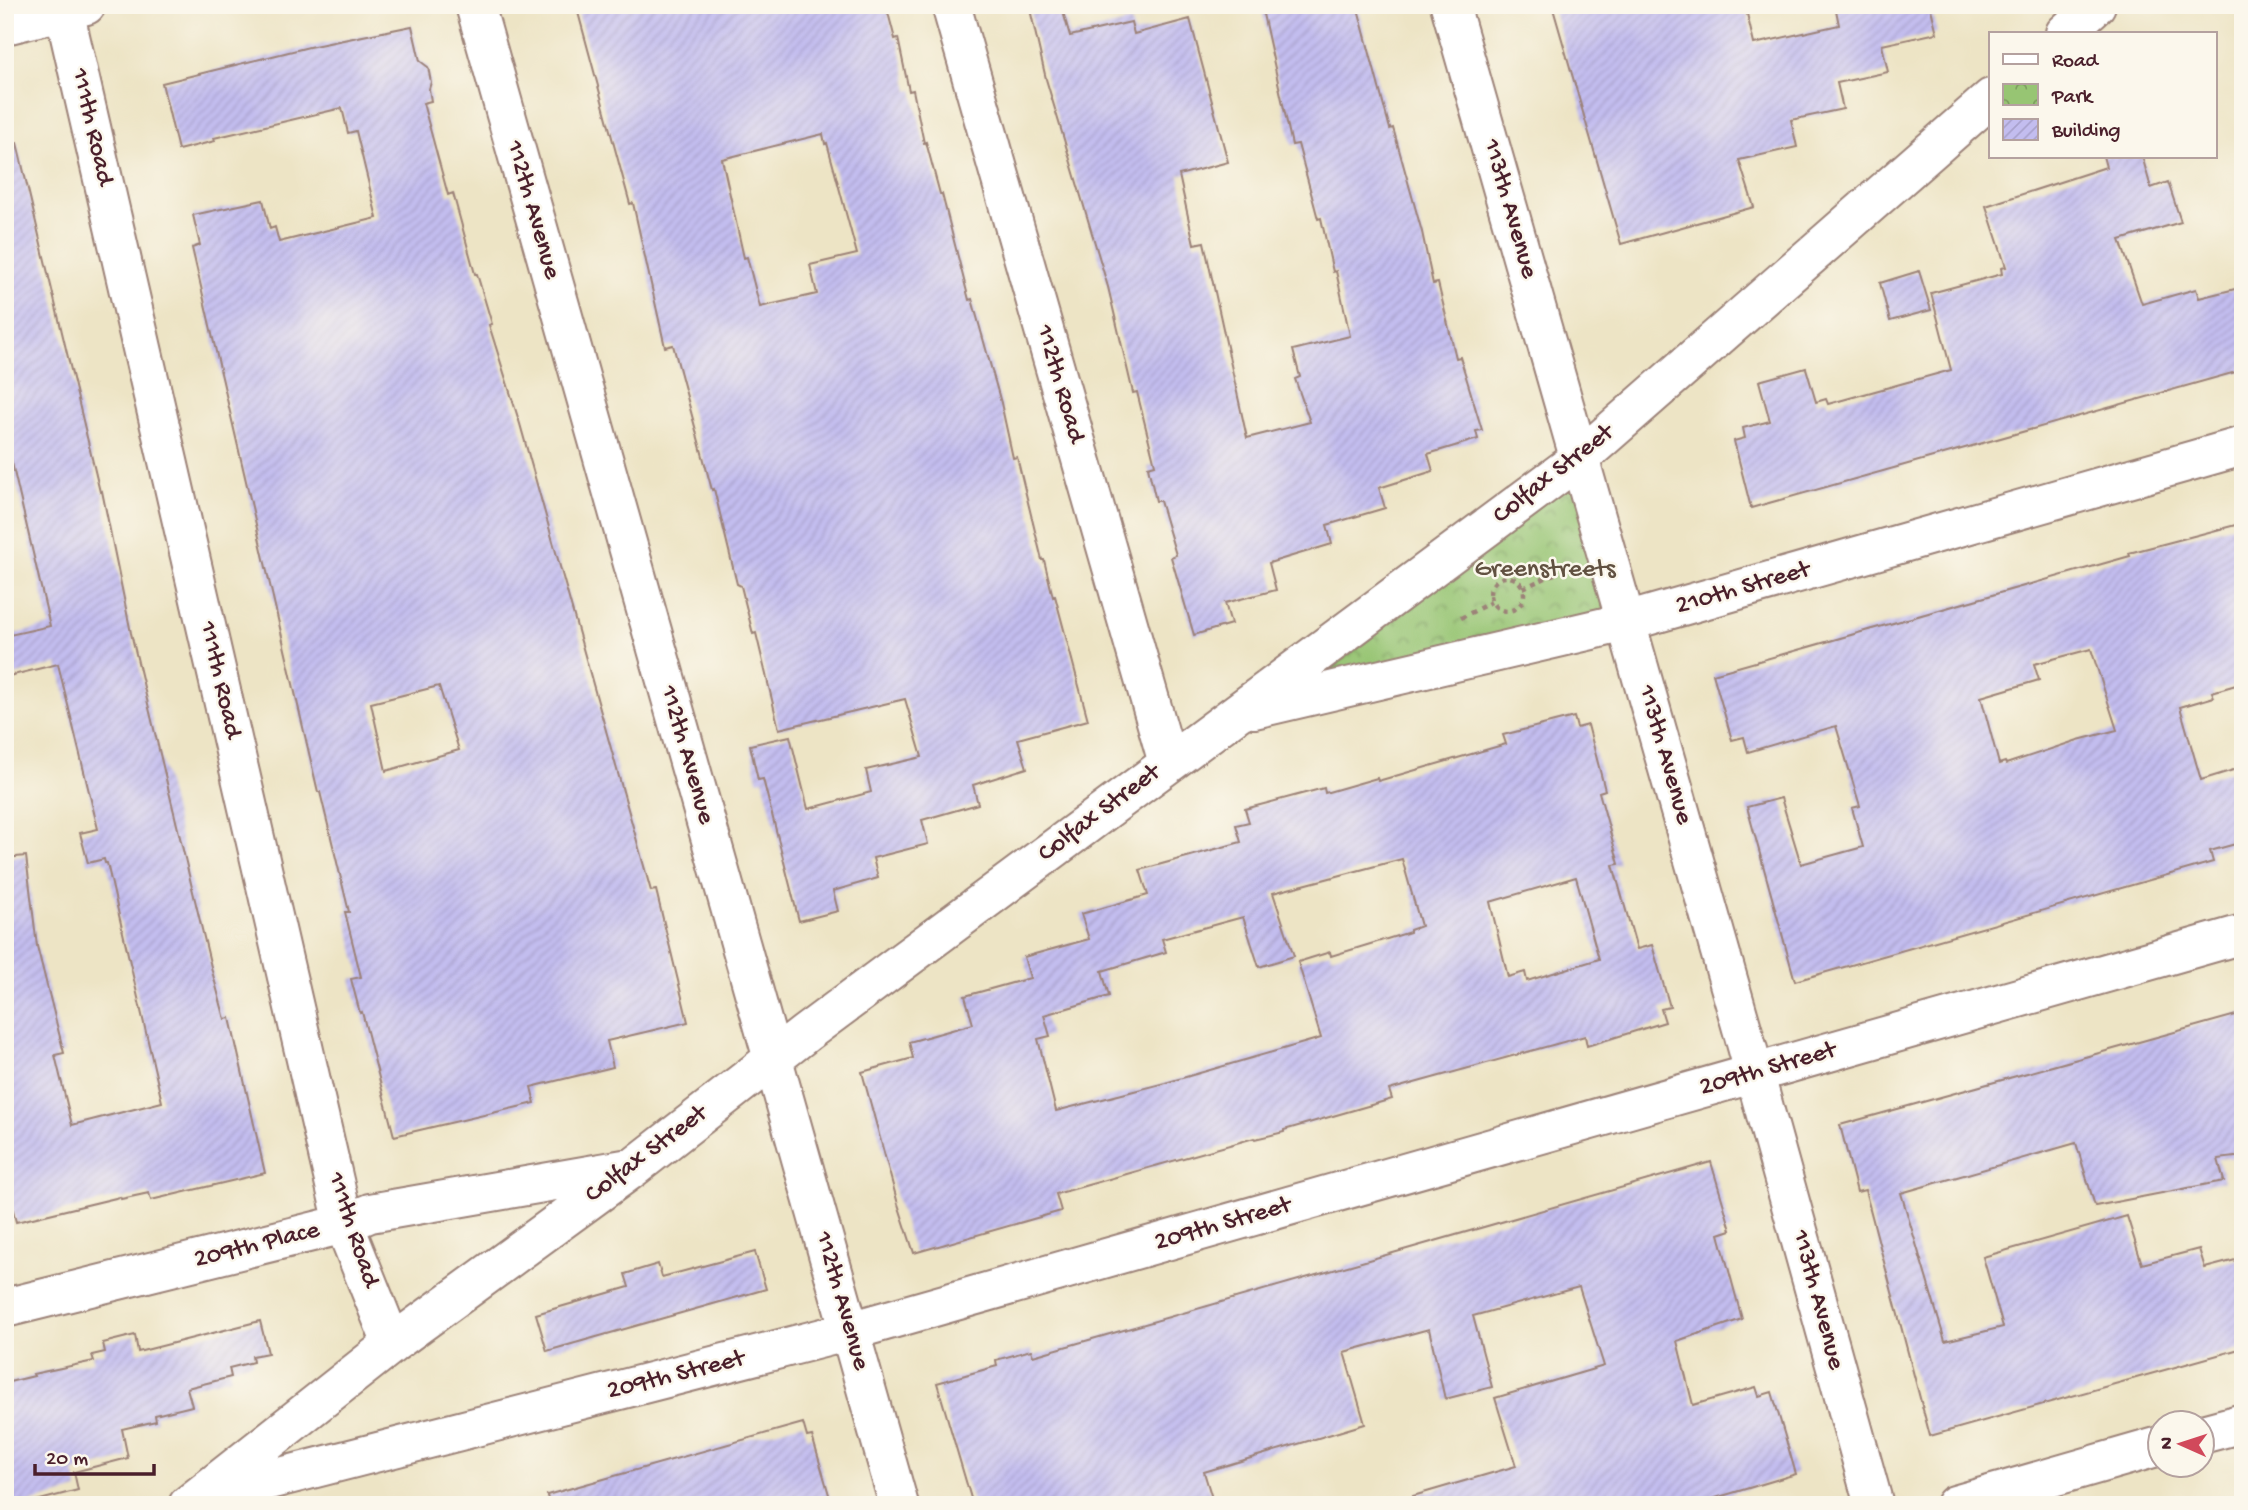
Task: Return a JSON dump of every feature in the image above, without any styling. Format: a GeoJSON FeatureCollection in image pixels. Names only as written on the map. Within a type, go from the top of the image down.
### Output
{"type":"FeatureCollection","features":[{"type":"Feature","properties":{"kind":"street","name":"112th Avenue"},"geometry":{"type":"LineString","coordinates":[[475,5],[899,1505]]}},
{"type":"Feature","properties":{"kind":"street","name":"112th Road"},"geometry":{"type":"LineString","coordinates":[[951,5],[1168,763]]}},
{"type":"Feature","properties":{"kind":"street","name":"113th Avenue"},"geometry":{"type":"LineString","coordinates":[[1450,5],[1755,1074],[1874,1505]]}},
{"type":"Feature","properties":{"kind":"street"},"geometry":{"type":"LineString","coordinates":[[2066,32],[2096,5]]}},
{"type":"Feature","properties":{"kind":"street"},"geometry":{"type":"LineString","coordinates":[[5,25],[75,8]]}},
{"type":"Feature","properties":{"kind":"street","name":"111th Road"},"geometry":{"type":"LineString","coordinates":[[75,8],[344,1224],[392,1344]]}},
{"type":"Feature","properties":{"kind":"street","name":"Colfax Street"},"geometry":{"type":"LineString","coordinates":[[193,1502],[392,1344],[633,1168],[771,1059],[1580,458],[1989,100]]}},
{"type":"Feature","properties":{"kind":"street","name":"210th Street"},"geometry":{"type":"LineString","coordinates":[[1238,712],[1626,622],[2243,446]]}},
{"type":"Feature","properties":{"kind":"street","name":"209th Street"},"geometry":{"type":"LineString","coordinates":[[193,1502],[850,1331],[2243,934]]}},
{"type":"Feature","properties":{"kind":"street","name":"209th Place"},"geometry":{"type":"LineString","coordinates":[[5,1308],[344,1224],[382,1210],[633,1168]]}},
{"type":"Feature","properties":{"kind":"street"},"geometry":{"type":"LineString","coordinates":[[2216,1430],[2243,1423]]}},
{"type":"Feature","properties":{"kind":"street"},"geometry":{"type":"LineString","coordinates":[[1955,1505],[2146,1450]]}},
{"type":"Feature","properties":{"kind":"path"},"geometry":{"type":"LineString","coordinates":[[1523,588],[1559,572]]}},
{"type":"Feature","properties":{"kind":"path"},"geometry":{"type":"LineString","coordinates":[[1511,577],[1523,588],[1523,600],[1516,609],[1505,612],[1494,607],[1491,602],[1490,591],[1495,581],[1500,578],[1511,577]]}},
{"type":"Feature","properties":{"kind":"green space","name":"Greenstreets"},"geometry":{"type":"Polygon","coordinates":[[[1577,472],[1617,613],[1315,681],[1577,472]]]}},
{"type":"Feature","properties":{"kind":"building"},"geometry":{"type":"Polygon","coordinates":[[[576,5],[886,5],[895,39],[898,38],[909,91],[913,90],[924,143],[926,142],[942,194],[969,300],[972,299],[1001,403],[1013,458],[1017,457],[1042,560],[1053,597],[1055,596],[1088,720],[1018,739],[1027,768],[973,785],[978,804],[922,820],[928,844],[873,858],[878,878],[833,891],[838,911],[799,921],[763,779],[758,780],[750,745],[790,736],[808,809],[871,792],[866,770],[922,757],[905,699],[779,729],[756,633],[753,634],[741,586],[737,584],[714,489],[712,490],[673,345],[665,347],[633,203],[630,204],[576,5]],[[823,134],[722,159],[744,258],[747,257],[760,307],[817,294],[810,265],[857,254],[827,143],[825,144],[823,134]]]}},
{"type":"Feature","properties":{"kind":"building"},"geometry":{"type":"Polygon","coordinates":[[[1029,5],[1061,5],[1070,36],[1131,22],[1134,34],[1190,19],[1228,162],[1179,175],[1194,244],[1204,242],[1247,438],[1310,422],[1295,379],[1300,377],[1293,350],[1350,336],[1321,218],[1318,219],[1298,144],[1292,145],[1261,5],[1357,5],[1390,129],[1393,128],[1422,232],[1433,284],[1438,283],[1456,358],[1460,357],[1482,430],[1476,431],[1478,439],[1428,454],[1433,471],[1379,488],[1385,508],[1327,525],[1332,544],[1269,563],[1276,590],[1225,603],[1231,624],[1194,635],[1171,557],[1176,555],[1160,501],[1156,501],[1148,467],[1155,465],[1137,392],[1133,393],[1108,287],[1046,79],[1029,5]]]}},
{"type":"Feature","properties":{"kind":"building"},"geometry":{"type":"Polygon","coordinates":[[[1552,5],[1745,5],[1754,44],[1839,25],[1835,5],[1930,5],[1937,33],[1882,45],[1888,72],[1837,83],[1843,109],[1791,120],[1797,147],[1739,160],[1754,207],[1621,244],[1552,5]]]}},
{"type":"Feature","properties":{"kind":"building"},"geometry":{"type":"Polygon","coordinates":[[[412,26],[420,61],[428,67],[431,101],[423,103],[448,195],[453,193],[492,324],[489,325],[520,424],[651,891],[656,890],[688,1022],[607,1041],[613,1067],[531,1087],[535,1103],[394,1136],[351,979],[361,977],[345,912],[349,912],[318,792],[192,248],[200,245],[193,215],[263,200],[270,229],[275,227],[279,242],[377,218],[356,131],[348,133],[342,108],[214,138],[215,141],[178,150],[162,83],[309,47],[412,26]],[[439,686],[371,703],[386,771],[459,750],[439,686]]]}},
{"type":"Feature","properties":{"kind":"building"},"geometry":{"type":"Polygon","coordinates":[[[17,143],[100,492],[102,491],[131,633],[212,971],[225,1019],[230,1018],[265,1173],[151,1200],[149,1193],[121,1199],[120,1197],[16,1222],[5,1179],[5,858],[26,856],[37,946],[64,1053],[55,1055],[72,1125],[162,1102],[107,863],[104,859],[88,863],[80,833],[98,829],[58,664],[5,677],[5,636],[50,626],[5,433],[5,291],[12,290],[5,261],[5,144],[17,143]]]}},
{"type":"Feature","properties":{"kind":"building"},"geometry":{"type":"Polygon","coordinates":[[[2104,158],[2143,158],[2151,188],[2168,182],[2181,222],[2120,240],[2142,304],[2196,289],[2199,298],[2243,287],[2243,370],[1751,508],[1734,441],[1745,438],[1743,428],[1770,421],[1759,381],[1806,368],[1816,402],[1826,399],[1828,404],[1951,370],[1931,293],[2002,274],[2001,268],[2006,267],[1986,206],[2106,167],[2104,158]]]}},
{"type":"Feature","properties":{"kind":"building"},"geometry":{"type":"Polygon","coordinates":[[[1919,271],[1931,310],[1890,321],[1880,283],[1919,271]]]}},
{"type":"Feature","properties":{"kind":"building"},"geometry":{"type":"Polygon","coordinates":[[[2243,523],[2243,683],[2212,692],[2214,697],[2180,707],[2201,780],[2243,767],[2243,842],[2210,851],[2213,862],[1795,981],[1747,807],[1781,798],[1801,864],[1863,847],[1852,808],[1860,806],[1836,726],[1748,752],[1744,737],[1732,740],[1713,674],[2130,556],[2129,553],[2243,523]],[[2091,649],[2034,664],[2039,680],[1981,697],[1999,764],[2117,730],[2091,649]]]}},
{"type":"Feature","properties":{"kind":"building"},"geometry":{"type":"Polygon","coordinates":[[[1574,717],[1577,728],[1588,725],[1605,790],[1599,792],[1619,864],[1613,865],[1637,949],[1652,945],[1670,1007],[1661,1009],[1665,1022],[1587,1046],[1585,1036],[1389,1090],[1392,1099],[1284,1132],[1056,1194],[1061,1211],[914,1253],[862,1072],[913,1058],[909,1042],[973,1024],[965,996],[1030,978],[1024,957],[1089,939],[1081,914],[1148,895],[1140,870],[1241,842],[1236,825],[1249,822],[1245,809],[1324,788],[1325,793],[1377,778],[1378,781],[1506,744],[1503,735],[1574,717]],[[1402,859],[1273,893],[1294,956],[1259,967],[1243,917],[1162,939],[1166,952],[1102,971],[1109,996],[1044,1015],[1050,1036],[1038,1039],[1056,1111],[1321,1038],[1298,962],[1330,952],[1331,956],[1410,932],[1421,926],[1402,859]],[[1576,877],[1490,902],[1508,977],[1525,972],[1527,981],[1599,959],[1576,877]]]}},
{"type":"Feature","properties":{"kind":"building"},"geometry":{"type":"Polygon","coordinates":[[[2243,1013],[2243,1156],[2218,1159],[2224,1181],[2095,1206],[2076,1143],[1901,1193],[1945,1341],[2003,1327],[1983,1257],[2127,1216],[2142,1264],[2199,1249],[2205,1268],[2243,1258],[2243,1348],[1930,1436],[1865,1190],[1857,1192],[1840,1125],[2243,1013]]]}},
{"type":"Feature","properties":{"kind":"building"},"geometry":{"type":"Polygon","coordinates":[[[1711,1162],[1731,1230],[1719,1234],[1742,1319],[1677,1341],[1693,1405],[1756,1387],[1759,1396],[1772,1392],[1796,1474],[1692,1505],[1415,1505],[1413,1496],[1516,1466],[1495,1398],[1604,1366],[1579,1287],[1473,1316],[1492,1387],[1445,1399],[1429,1329],[1344,1352],[1365,1424],[1204,1472],[1214,1505],[973,1505],[937,1383],[997,1366],[996,1360],[1031,1350],[1033,1356],[1711,1162]]]}},
{"type":"Feature","properties":{"kind":"building"},"geometry":{"type":"Polygon","coordinates":[[[755,1252],[766,1289],[547,1351],[536,1314],[629,1287],[625,1274],[658,1264],[662,1277],[755,1252]]]}},
{"type":"Feature","properties":{"kind":"building"},"geometry":{"type":"Polygon","coordinates":[[[260,1321],[268,1353],[252,1356],[253,1362],[229,1368],[231,1377],[187,1388],[192,1406],[155,1415],[156,1421],[122,1429],[128,1458],[74,1472],[78,1490],[21,1505],[5,1505],[5,1383],[94,1361],[92,1355],[105,1352],[103,1343],[135,1335],[138,1352],[260,1321]]]}},
{"type":"Feature","properties":{"kind":"building"},"geometry":{"type":"Polygon","coordinates":[[[803,1423],[807,1437],[812,1436],[832,1505],[549,1505],[547,1495],[803,1423]]]}}]}
